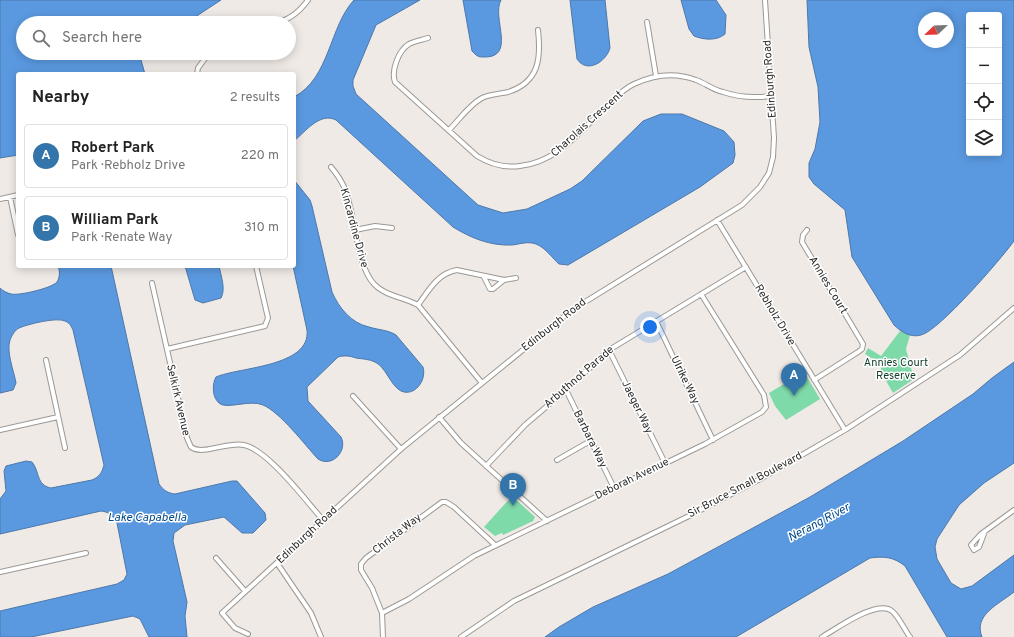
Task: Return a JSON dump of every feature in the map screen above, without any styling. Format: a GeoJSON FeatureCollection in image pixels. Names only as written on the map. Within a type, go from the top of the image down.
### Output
{"type":"FeatureCollection","features":[{"type":"Feature","properties":{"kind":"street"},"geometry":{"type":"LineString","coordinates":[[291,16],[303,7],[308,0]]}},
{"type":"Feature","properties":{"kind":"street","name":"Edinburgh Road"},"geometry":{"type":"LineString","coordinates":[[248,634],[236,628],[222,614],[245,591],[401,449],[578,305],[718,220],[748,200],[760,187],[769,173],[774,147],[765,0]]}},
{"type":"Feature","properties":{"kind":"street"},"geometry":{"type":"LineString","coordinates":[[647,22],[656,76]]}},
{"type":"Feature","properties":{"kind":"street"},"geometry":{"type":"LineString","coordinates":[[449,130],[471,106],[481,98],[513,90],[529,78],[537,68],[539,62],[540,47],[538,30]]}},
{"type":"Feature","properties":{"kind":"street","name":"Charolais Crescent"},"geometry":{"type":"LineString","coordinates":[[428,38],[411,43],[404,48],[393,71],[394,79],[399,86],[477,156],[491,163],[513,167],[536,164],[549,158],[561,150],[624,90],[639,82],[656,76],[676,76],[696,80],[723,92],[760,97],[771,96]]}},
{"type":"Feature","properties":{"kind":"street"},"geometry":{"type":"LineString","coordinates":[[197,72],[198,68],[204,60]]}},
{"type":"Feature","properties":{"kind":"street","name":"Kincardine Drive"},"geometry":{"type":"LineString","coordinates":[[331,167],[344,187],[364,268],[373,283],[388,293],[408,299],[418,305],[482,383]]}},
{"type":"Feature","properties":{"kind":"street"},"geometry":{"type":"LineString","coordinates":[[0,199],[16,196]]}},
{"type":"Feature","properties":{"kind":"street"},"geometry":{"type":"LineString","coordinates":[[10,197],[16,226]]}},
{"type":"Feature","properties":{"kind":"street","name":"Rebholz Drive"},"geometry":{"type":"LineString","coordinates":[[718,220],[845,430]]}},
{"type":"Feature","properties":{"kind":"street"},"geometry":{"type":"LineString","coordinates":[[355,230],[375,226],[392,228]]}},
{"type":"Feature","properties":{"kind":"street","name":"Annies Court"},"geometry":{"type":"LineString","coordinates":[[807,230],[803,235],[802,242],[863,344],[862,349],[858,352],[814,380]]}},
{"type":"Feature","properties":{"kind":"street","name":"Arbuthnot Parade"},"geometry":{"type":"LineString","coordinates":[[486,466],[525,424],[566,390],[609,350],[746,267]]}},
{"type":"Feature","properties":{"kind":"street"},"geometry":{"type":"LineString","coordinates":[[167,349],[258,329],[265,326],[268,318],[256,268]]}},
{"type":"Feature","properties":{"kind":"street"},"geometry":{"type":"LineString","coordinates":[[418,305],[441,275],[450,271],[457,270],[504,280],[516,278]]}},
{"type":"Feature","properties":{"kind":"street"},"geometry":{"type":"LineString","coordinates":[[484,276],[490,289],[493,289],[504,280]]}},
{"type":"Feature","properties":{"kind":"street","name":"Selkirk Avenue"},"geometry":{"type":"LineString","coordinates":[[152,284],[187,438],[191,447],[200,450],[237,444],[257,450],[269,460],[323,520]]}},
{"type":"Feature","properties":{"kind":"street","name":"Deborah Avenue"},"geometry":{"type":"LineString","coordinates":[[382,613],[409,598],[469,559],[495,545],[665,464],[713,440],[762,412],[766,407],[766,401],[701,294]]}},
{"type":"Feature","properties":{"kind":"street","name":"Sir Bruce Small Boulevard"},"geometry":{"type":"LineString","coordinates":[[461,637],[514,601],[691,516],[762,478],[845,430],[960,355],[1014,308]]}},
{"type":"Feature","properties":{"kind":"street","name":"Ulrike Way"},"geometry":{"type":"LineString","coordinates":[[656,321],[713,440]]}},
{"type":"Feature","properties":{"kind":"street","name":"Jaeger Way"},"geometry":{"type":"LineString","coordinates":[[609,350],[665,464]]}},
{"type":"Feature","properties":{"kind":"street"},"geometry":{"type":"LineString","coordinates":[[46,360],[65,448]]}},
{"type":"Feature","properties":{"kind":"street","name":"Barbara Way"},"geometry":{"type":"LineString","coordinates":[[566,390],[592,440],[614,488]]}},
{"type":"Feature","properties":{"kind":"street"},"geometry":{"type":"LineString","coordinates":[[353,396],[401,449]]}},
{"type":"Feature","properties":{"kind":"street"},"geometry":{"type":"LineString","coordinates":[[0,430],[58,417]]}},
{"type":"Feature","properties":{"kind":"street"},"geometry":{"type":"LineString","coordinates":[[439,417],[461,443],[547,521]]}},
{"type":"Feature","properties":{"kind":"street"},"geometry":{"type":"LineString","coordinates":[[557,460],[592,440]]}},
{"type":"Feature","properties":{"kind":"street","name":"Christa Way"},"geometry":{"type":"LineString","coordinates":[[383,637],[382,613],[372,588],[362,572],[361,564],[366,558],[437,503],[444,501],[449,503],[495,545]]}},
{"type":"Feature","properties":{"kind":"street"},"geometry":{"type":"LineString","coordinates":[[985,531],[1014,510]]}},
{"type":"Feature","properties":{"kind":"street"},"geometry":{"type":"LineString","coordinates":[[0,572],[86,553]]}},
{"type":"Feature","properties":{"kind":"street"},"geometry":{"type":"LineString","coordinates":[[216,558],[245,591]]}},
{"type":"Feature","properties":{"kind":"street"},"geometry":{"type":"LineString","coordinates":[[277,563],[311,613],[320,637]]}},
{"type":"Feature","properties":{"kind":"street"},"geometry":{"type":"LineString","coordinates":[[822,637],[866,612],[876,608],[885,608],[892,611],[910,637]]}},
{"type":"Feature","properties":{"kind":"green space","name":"Annies Court Reserve"},"geometry":{"type":"Polygon","coordinates":[[[900,331],[910,335],[906,349],[914,379],[893,393],[881,372],[881,364],[865,354],[868,348],[881,356],[900,331]]]}},
{"type":"Feature","properties":{"kind":"green space"},"geometry":{"type":"Polygon","coordinates":[[[804,372],[820,399],[786,420],[775,406],[769,393],[804,372]]]}},
{"type":"Feature","properties":{"kind":"green space"},"geometry":{"type":"Polygon","coordinates":[[[512,496],[535,517],[533,521],[503,535],[502,533],[495,536],[484,527],[512,496]]]}},
{"type":"Feature","properties":{"kind":"water"},"geometry":{"type":"Polygon","coordinates":[[[0,0],[221,0],[197,16],[16,16],[16,60],[141,60],[144,72],[16,72],[16,155],[0,158],[0,0]]]}},
{"type":"Feature","properties":{"kind":"water"},"geometry":{"type":"Polygon","coordinates":[[[354,0],[420,0],[376,25],[353,80],[353,86],[356,94],[478,205],[503,213],[527,209],[570,189],[582,181],[643,121],[661,114],[682,114],[724,131],[734,142],[735,155],[733,163],[700,187],[568,265],[559,264],[540,246],[533,243],[504,245],[488,243],[474,238],[453,227],[336,120],[324,118],[319,120],[296,139],[296,96],[306,88],[315,78],[346,11],[354,0]]]}},
{"type":"Feature","properties":{"kind":"water"},"geometry":{"type":"Polygon","coordinates":[[[463,0],[501,0],[499,17],[501,45],[499,51],[493,56],[480,57],[472,51],[463,0]]]}},
{"type":"Feature","properties":{"kind":"water"},"geometry":{"type":"Polygon","coordinates":[[[570,0],[605,0],[610,48],[605,58],[591,66],[586,66],[577,59],[570,0]]]}},
{"type":"Feature","properties":{"kind":"water"},"geometry":{"type":"Polygon","coordinates":[[[681,0],[716,0],[726,15],[725,34],[718,38],[710,39],[694,36],[689,29],[681,0]]]}},
{"type":"Feature","properties":{"kind":"water"},"geometry":{"type":"Polygon","coordinates":[[[807,0],[1014,0],[1014,241],[984,278],[955,308],[930,331],[921,335],[914,336],[906,334],[894,325],[852,257],[845,210],[814,184],[809,177],[809,163],[815,149],[820,122],[818,87],[809,47],[807,0]]]}},
{"type":"Feature","properties":{"kind":"water"},"geometry":{"type":"Polygon","coordinates":[[[296,182],[310,200],[332,292],[338,304],[346,314],[357,322],[396,335],[423,367],[424,372],[421,382],[415,390],[406,392],[401,391],[394,385],[379,364],[350,356],[338,357],[307,387],[308,401],[341,437],[343,442],[342,448],[337,457],[328,461],[318,459],[284,421],[270,409],[258,403],[222,405],[215,397],[213,390],[216,377],[272,364],[298,352],[305,342],[307,330],[293,268],[296,268],[296,182]]]}},
{"type":"Feature","properties":{"kind":"water","name":"Lake Capabella"},"geometry":{"type":"Polygon","coordinates":[[[58,268],[111,268],[159,484],[166,491],[175,494],[237,481],[265,513],[266,520],[253,533],[242,533],[224,517],[185,525],[174,533],[173,541],[187,602],[185,616],[187,637],[149,637],[140,619],[133,616],[31,637],[0,637],[0,611],[117,584],[124,580],[127,574],[117,523],[110,514],[106,512],[101,511],[0,534],[0,499],[6,491],[4,471],[6,466],[26,461],[32,462],[43,484],[51,488],[97,478],[104,465],[73,330],[68,323],[61,320],[49,320],[16,330],[10,340],[9,350],[16,383],[13,390],[0,393],[0,288],[11,294],[15,294],[28,293],[49,287],[57,282],[58,268]]]}},
{"type":"Feature","properties":{"kind":"water"},"geometry":{"type":"Polygon","coordinates":[[[186,268],[220,268],[223,287],[221,298],[203,303],[195,300],[186,268]]]}},
{"type":"Feature","properties":{"kind":"water","name":"Nerang River"},"geometry":{"type":"Polygon","coordinates":[[[1014,362],[1014,463],[984,483],[959,505],[937,539],[935,547],[937,559],[951,583],[961,589],[972,586],[1014,555],[1014,592],[984,616],[980,629],[982,637],[947,637],[905,566],[893,559],[880,557],[870,558],[736,637],[545,637],[593,607],[668,574],[810,497],[903,441],[973,394],[1014,362]]]}},
{"type":"Feature","properties":{"kind":"place","name":"Robert Park"},"geometry":{"type":"Point","coordinates":[794,396]}},
{"type":"Feature","properties":{"kind":"place","name":"William Park"},"geometry":{"type":"Point","coordinates":[513,506]}}]}
